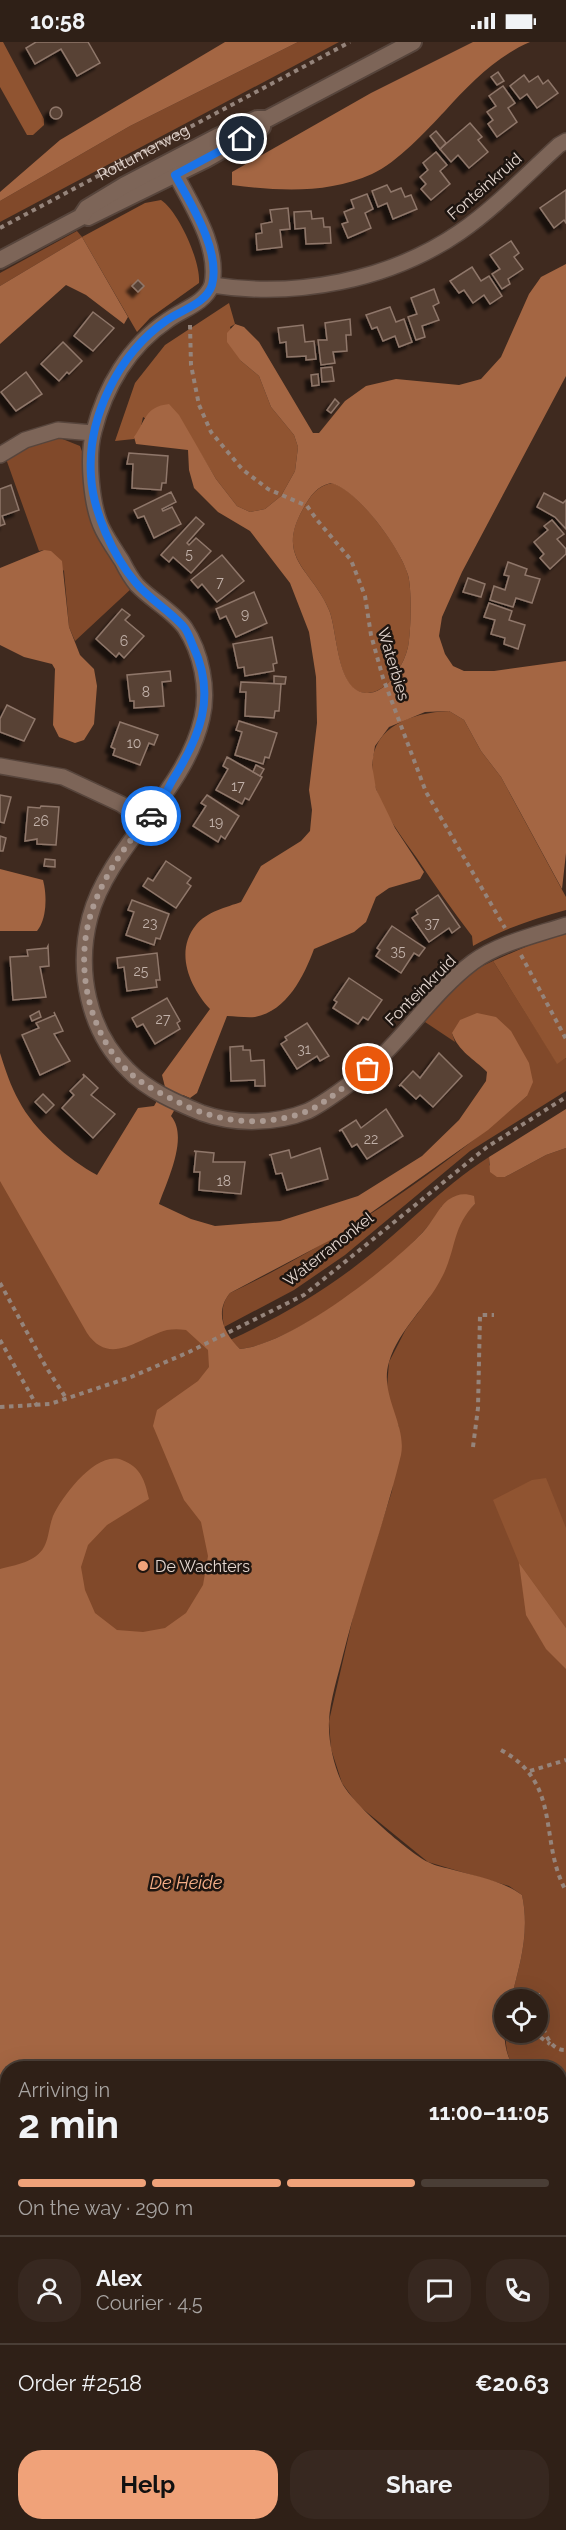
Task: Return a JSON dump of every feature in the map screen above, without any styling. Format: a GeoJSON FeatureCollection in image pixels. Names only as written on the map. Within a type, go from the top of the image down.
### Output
{"type":"FeatureCollection","features":[{"type":"Feature","properties":{"kind":"main road","name":"Rottumerweg"},"geometry":{"type":"LineString","coordinates":[[0,260],[81,217],[87,208],[172,169],[257,119],[267,119],[413,42]]}},
{"type":"Feature","properties":{"kind":"street","name":"Fonteinkruid"},"geometry":{"type":"LineString","coordinates":[[566,141],[460,232],[408,261],[366,276],[327,285],[245,290],[212,285],[203,298],[164,322],[116,372],[93,433],[90,456],[91,479],[101,526],[135,583],[184,627],[198,655],[205,685],[203,715],[194,745],[154,812],[111,872],[97,897],[89,919],[84,966],[89,1003],[102,1036],[131,1074],[154,1090],[190,1108],[212,1117],[242,1122],[276,1119],[309,1110],[368,1069],[450,981],[476,959],[514,942],[566,925]]}},
{"type":"Feature","properties":{"kind":"street"},"geometry":{"type":"LineString","coordinates":[[172,169],[204,232],[212,265],[212,285]]}},
{"type":"Feature","properties":{"kind":"street"},"geometry":{"type":"LineString","coordinates":[[0,455],[25,440],[58,430],[93,433]]}},
{"type":"Feature","properties":{"kind":"street"},"geometry":{"type":"LineString","coordinates":[[0,766],[63,777],[122,804],[145,822]]}},
{"type":"Feature","properties":{"kind":"path","name":"Rottumerweg"},"geometry":{"type":"LineString","coordinates":[[0,228],[350,42]]}},
{"type":"Feature","properties":{"kind":"path","name":"Waterbies"},"geometry":{"type":"LineString","coordinates":[[190,326],[191,365],[199,405],[211,432],[242,469],[268,489],[308,506],[351,560],[365,596],[371,634],[383,678],[426,792],[514,942],[566,1039]]}},
{"type":"Feature","properties":{"kind":"path","name":"Waterranonkel"},"geometry":{"type":"LineString","coordinates":[[0,1407],[37,1406],[131,1377],[189,1352],[304,1295],[487,1147],[566,1097]]}},
{"type":"Feature","properties":{"kind":"path"},"geometry":{"type":"LineString","coordinates":[[0,1283],[46,1367],[66,1398]]}},
{"type":"Feature","properties":{"kind":"path"},"geometry":{"type":"LineString","coordinates":[[473,1447],[478,1408],[480,1315],[494,1315]]}},
{"type":"Feature","properties":{"kind":"path"},"geometry":{"type":"LineString","coordinates":[[0,1340],[37,1406]]}},
{"type":"Feature","properties":{"kind":"path"},"geometry":{"type":"LineString","coordinates":[[501,1750],[519,1760],[530,1772],[546,1810],[553,1861],[566,1890]]}},
{"type":"Feature","properties":{"kind":"path"},"geometry":{"type":"LineString","coordinates":[[530,1772],[566,1761]]}},
{"type":"Feature","properties":{"kind":"path"},"geometry":{"type":"LineString","coordinates":[[548,2038],[550,2044],[559,2050],[566,2050]]}},
{"type":"Feature","properties":{"kind":"shaded area"},"geometry":{"type":"Polygon","coordinates":[[[0,42],[3,42],[44,119],[44,125],[33,135],[27,135],[0,87],[0,42]]]}},
{"type":"Feature","properties":{"kind":"shaded area"},"geometry":{"type":"Polygon","coordinates":[[[298,42],[339,42],[0,222],[0,201],[130,126],[298,42]]]}},
{"type":"Feature","properties":{"kind":"shaded area"},"geometry":{"type":"Polygon","coordinates":[[[161,200],[175,215],[193,251],[199,283],[150,318],[137,332],[82,237],[145,203],[161,200]]]}},
{"type":"Feature","properties":{"kind":"shaded area"},"geometry":{"type":"Polygon","coordinates":[[[77,231],[82,237],[0,286],[0,273],[77,231]]]}},
{"type":"Feature","properties":{"kind":"shaded area"},"geometry":{"type":"Polygon","coordinates":[[[229,303],[235,324],[230,327],[241,361],[259,376],[271,407],[294,435],[298,447],[295,471],[281,496],[265,509],[250,512],[237,506],[216,479],[198,449],[143,417],[140,431],[134,439],[115,441],[135,383],[165,345],[229,303]]]}},
{"type":"Feature","properties":{"kind":"shaded area"},"geometry":{"type":"Polygon","coordinates":[[[55,436],[80,446],[132,588],[75,641],[69,627],[64,571],[44,550],[39,551],[5,456],[55,436]]]}},
{"type":"Feature","properties":{"kind":"shaded area"},"geometry":{"type":"Polygon","coordinates":[[[332,483],[342,488],[366,508],[388,536],[408,575],[411,611],[405,657],[397,672],[385,686],[368,693],[358,691],[350,684],[344,673],[329,610],[294,552],[295,526],[303,509],[314,492],[332,483]]]}},
{"type":"Feature","properties":{"kind":"shaded area"},"geometry":{"type":"Polygon","coordinates":[[[449,711],[464,720],[481,751],[501,777],[566,897],[566,910],[518,925],[473,946],[472,936],[388,816],[379,798],[372,770],[374,754],[379,741],[388,730],[415,716],[449,711]]]}},
{"type":"Feature","properties":{"kind":"shaded area"},"geometry":{"type":"Polygon","coordinates":[[[566,934],[566,1058],[557,1064],[493,961],[539,941],[566,934]]]}},
{"type":"Feature","properties":{"kind":"shaded area"},"geometry":{"type":"Polygon","coordinates":[[[493,961],[557,1063],[566,1058],[566,1091],[470,1151],[345,1255],[294,1290],[224,1327],[223,1309],[230,1293],[309,1252],[385,1204],[458,1152],[527,1096],[452,1033],[455,1042],[422,1020],[474,970],[493,961]]]}},
{"type":"Feature","properties":{"kind":"shaded area","name":"De Heide"},"geometry":{"type":"Polygon","coordinates":[[[0,1096],[202,1304],[267,1490],[11,2061],[0,2061],[0,1096]]]}},
{"type":"Feature","properties":{"kind":"shaded area"},"geometry":{"type":"Polygon","coordinates":[[[566,1148],[566,2061],[510,2061],[506,2047],[506,2043],[548,2043],[548,1989],[514,1989],[524,1935],[522,1895],[509,1886],[428,1862],[358,1805],[342,1783],[331,1749],[329,1721],[356,1604],[392,1491],[399,1427],[391,1408],[387,1387],[389,1362],[406,1329],[429,1298],[458,1226],[475,1204],[442,1206],[428,1226],[381,1271],[352,1294],[291,1331],[263,1343],[240,1349],[230,1340],[293,1307],[339,1279],[454,1182],[489,1157],[489,1165],[505,1177],[546,1155],[566,1148]]]}},
{"type":"Feature","properties":{"kind":"shaded area"},"geometry":{"type":"Polygon","coordinates":[[[546,1478],[566,1528],[566,1628],[519,1563],[493,1500],[532,1480],[546,1478]]]}},
{"type":"Feature","properties":{"kind":"water"},"geometry":{"type":"Polygon","coordinates":[[[225,42],[298,42],[130,126],[0,201],[0,192],[60,140],[225,42]]]}},
{"type":"Feature","properties":{"kind":"water"},"geometry":{"type":"Polygon","coordinates":[[[473,42],[530,42],[506,55],[484,72],[411,146],[382,169],[355,180],[321,188],[268,189],[232,185],[232,172],[371,93],[473,42]]]}},
{"type":"Feature","properties":{"kind":"water"},"geometry":{"type":"Polygon","coordinates":[[[82,237],[128,317],[124,324],[86,295],[66,285],[0,344],[0,286],[82,237]]]}},
{"type":"Feature","properties":{"kind":"water","name":"De Heide"},"geometry":{"type":"Polygon","coordinates":[[[566,264],[566,376],[462,572],[442,617],[439,636],[445,654],[453,666],[464,671],[494,671],[566,661],[566,853],[562,889],[501,777],[481,751],[464,720],[449,711],[425,712],[389,727],[375,746],[372,765],[376,789],[395,828],[424,872],[420,879],[389,888],[376,897],[366,922],[354,932],[314,949],[293,991],[276,1008],[255,1017],[227,1016],[197,1093],[190,1098],[183,1095],[171,1116],[178,1135],[177,1147],[171,1172],[159,1204],[191,1219],[215,1226],[280,1221],[358,1196],[422,1156],[459,1120],[486,1081],[487,1072],[462,1050],[452,1033],[460,1020],[477,1013],[496,1017],[511,1031],[529,1063],[533,1082],[527,1096],[488,1130],[338,1236],[230,1293],[225,1300],[222,1315],[229,1337],[240,1349],[261,1344],[285,1334],[337,1303],[386,1266],[423,1232],[448,1200],[454,1196],[474,1196],[475,1204],[462,1221],[442,1277],[399,1339],[389,1362],[388,1386],[400,1432],[401,1455],[334,1688],[329,1737],[336,1769],[342,1783],[368,1814],[395,1838],[419,1857],[431,1863],[497,1882],[522,1895],[525,1922],[523,1948],[514,1989],[494,1989],[494,2043],[506,2043],[511,2061],[0,2061],[0,1569],[25,1562],[40,1552],[46,1543],[53,1516],[64,1497],[82,1476],[102,1462],[112,1459],[122,1460],[134,1467],[141,1475],[149,1499],[107,1525],[88,1545],[81,1567],[85,1590],[95,1613],[117,1630],[143,1632],[165,1628],[186,1613],[203,1585],[208,1556],[201,1522],[184,1500],[153,1426],[157,1410],[198,1381],[209,1367],[208,1350],[186,1330],[167,1330],[115,1349],[105,1348],[96,1343],[87,1333],[0,1181],[0,1053],[16,1096],[34,1123],[64,1153],[97,1175],[138,1108],[154,1106],[165,1087],[162,1075],[210,1009],[196,990],[187,969],[185,958],[189,935],[200,920],[217,910],[241,902],[261,866],[301,841],[310,831],[312,810],[309,790],[317,723],[316,677],[309,632],[290,583],[250,531],[218,512],[194,488],[189,470],[188,450],[136,444],[134,437],[150,412],[169,404],[179,415],[216,479],[237,506],[250,512],[265,509],[281,496],[295,471],[298,447],[294,435],[271,407],[259,376],[241,361],[227,342],[227,333],[235,324],[244,327],[259,342],[313,433],[319,433],[345,401],[366,386],[396,379],[459,385],[481,379],[501,357],[529,294],[541,277],[566,264]],[[331,483],[322,487],[311,496],[303,509],[295,526],[293,540],[294,552],[299,563],[329,610],[344,673],[350,684],[358,691],[369,693],[381,689],[388,683],[402,663],[409,640],[411,600],[408,575],[404,564],[387,536],[365,508],[342,488],[331,483]]]}},
{"type":"Feature","properties":{"kind":"water"},"geometry":{"type":"Polygon","coordinates":[[[44,550],[51,551],[62,561],[69,627],[80,655],[94,669],[97,686],[94,724],[84,740],[75,743],[59,737],[53,725],[55,669],[52,664],[24,657],[0,645],[0,568],[44,550]]]}},
{"type":"Feature","properties":{"kind":"water"},"geometry":{"type":"Polygon","coordinates":[[[0,869],[43,880],[45,907],[43,920],[37,931],[0,931],[0,869]]]}},
{"type":"Feature","properties":{"kind":"water"},"geometry":{"type":"Polygon","coordinates":[[[566,1109],[566,1148],[546,1155],[505,1177],[497,1177],[490,1172],[489,1157],[566,1109]]]}},
{"type":"Feature","properties":{"kind":"water"},"geometry":{"type":"Polygon","coordinates":[[[519,1563],[566,1628],[566,1669],[546,1649],[526,1615],[519,1563]]]}},
{"type":"Feature","properties":{"kind":"building"},"geometry":{"type":"Polygon","coordinates":[[[36,42],[88,42],[100,63],[77,76],[61,49],[35,64],[26,48],[36,42]]]}},
{"type":"Feature","properties":{"kind":"building"},"geometry":{"type":"Polygon","coordinates":[[[498,72],[504,81],[497,85],[491,77],[498,72]]]}},
{"type":"Feature","properties":{"kind":"building"},"geometry":{"type":"Polygon","coordinates":[[[524,75],[529,82],[538,76],[543,84],[548,80],[558,93],[537,108],[527,94],[520,99],[510,86],[524,75]]]}},
{"type":"Feature","properties":{"kind":"building"},"geometry":{"type":"Polygon","coordinates":[[[503,86],[515,103],[508,108],[517,122],[497,137],[488,124],[493,120],[487,112],[496,106],[489,96],[503,86]]]}},
{"type":"Feature","properties":{"kind":"building"},"geometry":{"type":"Polygon","coordinates":[[[56,107],[62,113],[56,119],[50,113],[56,107]]]}},
{"type":"Feature","properties":{"kind":"building"},"geometry":{"type":"Polygon","coordinates":[[[470,123],[482,137],[478,140],[488,152],[469,168],[458,155],[451,162],[440,149],[470,123]]]}},
{"type":"Feature","properties":{"kind":"building"},"geometry":{"type":"Polygon","coordinates":[[[436,131],[446,143],[440,149],[430,136],[436,131]]]}},
{"type":"Feature","properties":{"kind":"building"},"geometry":{"type":"Polygon","coordinates":[[[436,152],[447,165],[440,171],[450,184],[431,200],[421,189],[426,184],[420,177],[428,170],[423,163],[436,152]]]}},
{"type":"Feature","properties":{"kind":"building"},"geometry":{"type":"Polygon","coordinates":[[[387,185],[391,192],[401,188],[405,197],[411,195],[417,209],[393,219],[387,203],[378,207],[372,191],[387,185]]]}},
{"type":"Feature","properties":{"kind":"building"},"geometry":{"type":"Polygon","coordinates":[[[566,190],[566,223],[564,220],[554,228],[540,208],[566,190]]]}},
{"type":"Feature","properties":{"kind":"building"},"geometry":{"type":"Polygon","coordinates":[[[367,194],[373,209],[365,213],[371,228],[348,238],[342,224],[348,222],[344,212],[354,208],[351,200],[367,194]]]}},
{"type":"Feature","properties":{"kind":"building"},"geometry":{"type":"Polygon","coordinates":[[[288,208],[290,229],[280,230],[282,247],[257,250],[256,234],[262,233],[261,224],[272,222],[270,210],[288,208]]]}},
{"type":"Feature","properties":{"kind":"building"},"geometry":{"type":"Polygon","coordinates":[[[311,211],[312,219],[323,218],[324,227],[330,227],[331,243],[306,244],[305,228],[295,229],[294,212],[311,211]]]}},
{"type":"Feature","properties":{"kind":"building"},"geometry":{"type":"Polygon","coordinates":[[[511,241],[519,253],[514,257],[523,269],[508,279],[510,284],[502,289],[492,274],[500,269],[490,255],[511,241]]]}},
{"type":"Feature","properties":{"kind":"building"},"geometry":{"type":"Polygon","coordinates":[[[472,267],[481,281],[489,276],[502,296],[490,304],[484,295],[473,303],[464,290],[459,293],[450,281],[472,267]]]}},
{"type":"Feature","properties":{"kind":"building"},"geometry":{"type":"Polygon","coordinates":[[[138,280],[144,286],[138,292],[132,286],[138,280]]]}},
{"type":"Feature","properties":{"kind":"building"},"geometry":{"type":"Polygon","coordinates":[[[434,289],[439,303],[433,306],[439,320],[422,326],[425,337],[416,340],[408,317],[417,314],[411,298],[434,289]]]}},
{"type":"Feature","properties":{"kind":"building"},"geometry":{"type":"Polygon","coordinates":[[[390,307],[396,322],[404,319],[412,342],[399,347],[395,336],[383,341],[377,327],[372,329],[366,315],[390,307]]]}},
{"type":"Feature","properties":{"kind":"building"},"geometry":{"type":"Polygon","coordinates":[[[93,312],[114,328],[93,351],[74,336],[93,312]]]}},
{"type":"Feature","properties":{"kind":"building"},"geometry":{"type":"Polygon","coordinates":[[[350,319],[351,335],[346,335],[347,351],[333,352],[335,363],[321,365],[318,340],[327,340],[325,323],[350,319]]]}},
{"type":"Feature","properties":{"kind":"building"},"geometry":{"type":"Polygon","coordinates":[[[303,325],[305,342],[314,341],[316,359],[306,360],[306,356],[287,357],[286,342],[280,343],[278,328],[303,325]]]}},
{"type":"Feature","properties":{"kind":"building"},"geometry":{"type":"Polygon","coordinates":[[[63,342],[82,361],[59,381],[41,364],[63,342]]]}},
{"type":"Feature","properties":{"kind":"building"},"geometry":{"type":"Polygon","coordinates":[[[332,367],[334,381],[322,382],[321,368],[332,367]]]}},
{"type":"Feature","properties":{"kind":"building"},"geometry":{"type":"Polygon","coordinates":[[[26,372],[42,394],[16,411],[1,392],[26,372]]]}},
{"type":"Feature","properties":{"kind":"building"},"geometry":{"type":"Polygon","coordinates":[[[318,374],[319,385],[312,386],[311,375],[318,374]]]}},
{"type":"Feature","properties":{"kind":"building"},"geometry":{"type":"Polygon","coordinates":[[[335,399],[339,403],[331,413],[327,410],[335,399]]]}},
{"type":"Feature","properties":{"kind":"building"},"geometry":{"type":"Polygon","coordinates":[[[129,453],[168,456],[166,483],[162,483],[161,490],[132,488],[133,464],[127,464],[129,453]]]}},
{"type":"Feature","properties":{"kind":"building"},"geometry":{"type":"Polygon","coordinates":[[[11,485],[19,510],[2,516],[5,524],[0,526],[0,489],[11,485]]]}},
{"type":"Feature","properties":{"kind":"building"},"geometry":{"type":"Polygon","coordinates":[[[171,492],[176,502],[162,509],[163,511],[172,507],[181,524],[154,538],[144,516],[138,518],[134,510],[171,492]]]}},
{"type":"Feature","properties":{"kind":"building"},"geometry":{"type":"Polygon","coordinates":[[[544,493],[563,503],[566,500],[566,529],[555,517],[537,507],[544,493]]]}},
{"type":"Feature","properties":{"kind":"building"},"geometry":{"type":"Polygon","coordinates":[[[196,517],[204,524],[187,543],[189,545],[196,538],[211,551],[191,573],[173,557],[169,562],[161,555],[196,517]]]}},
{"type":"Feature","properties":{"kind":"building"},"geometry":{"type":"Polygon","coordinates":[[[552,520],[564,534],[557,539],[566,549],[566,554],[550,569],[540,558],[544,554],[534,542],[548,530],[544,526],[552,520]]]}},
{"type":"Feature","properties":{"kind":"building"},"geometry":{"type":"Polygon","coordinates":[[[222,555],[244,581],[217,602],[202,584],[198,588],[191,580],[222,555]]]}},
{"type":"Feature","properties":{"kind":"building"},"geometry":{"type":"Polygon","coordinates":[[[508,562],[527,569],[525,575],[540,579],[532,603],[516,598],[513,607],[490,600],[494,586],[505,590],[509,576],[504,575],[508,562]]]}},
{"type":"Feature","properties":{"kind":"building"},"geometry":{"type":"Polygon","coordinates":[[[468,578],[485,584],[481,597],[463,592],[468,578]]]}},
{"type":"Feature","properties":{"kind":"building"},"geometry":{"type":"Polygon","coordinates":[[[254,592],[267,623],[236,637],[226,616],[220,619],[216,609],[254,592]]]}},
{"type":"Feature","properties":{"kind":"building"},"geometry":{"type":"Polygon","coordinates":[[[489,603],[512,611],[509,620],[525,625],[518,649],[504,644],[505,638],[491,634],[495,620],[484,617],[489,603]]]}},
{"type":"Feature","properties":{"kind":"building"},"geometry":{"type":"Polygon","coordinates":[[[122,609],[130,615],[125,620],[144,636],[124,658],[119,653],[116,657],[96,639],[122,609]]]}},
{"type":"Feature","properties":{"kind":"building"},"geometry":{"type":"Polygon","coordinates":[[[272,637],[277,663],[273,664],[274,671],[245,676],[244,667],[238,668],[233,644],[272,637]]]}},
{"type":"Feature","properties":{"kind":"building"},"geometry":{"type":"Polygon","coordinates":[[[170,671],[171,681],[162,682],[164,706],[134,708],[134,701],[130,701],[127,675],[170,671]]]}},
{"type":"Feature","properties":{"kind":"building"},"geometry":{"type":"Polygon","coordinates":[[[274,676],[286,677],[285,684],[274,684],[274,676]]]}},
{"type":"Feature","properties":{"kind":"building"},"geometry":{"type":"Polygon","coordinates":[[[241,682],[281,684],[279,711],[275,711],[274,718],[245,716],[246,692],[240,692],[241,682]]]}},
{"type":"Feature","properties":{"kind":"building"},"geometry":{"type":"Polygon","coordinates":[[[7,705],[35,719],[24,741],[0,732],[0,719],[7,705]]]}},
{"type":"Feature","properties":{"kind":"building"},"geometry":{"type":"Polygon","coordinates":[[[239,721],[277,733],[269,758],[265,757],[263,764],[235,755],[242,732],[236,730],[239,721]]]}},
{"type":"Feature","properties":{"kind":"building"},"geometry":{"type":"Polygon","coordinates":[[[120,722],[158,735],[154,745],[149,743],[140,765],[113,755],[115,749],[111,747],[120,722]]]}},
{"type":"Feature","properties":{"kind":"building"},"geometry":{"type":"Polygon","coordinates":[[[227,757],[262,777],[249,800],[245,798],[242,804],[216,790],[228,769],[223,766],[227,757]]]}},
{"type":"Feature","properties":{"kind":"building"},"geometry":{"type":"Polygon","coordinates":[[[256,765],[264,769],[260,776],[253,772],[256,765]]]}},
{"type":"Feature","properties":{"kind":"building"},"geometry":{"type":"Polygon","coordinates":[[[0,795],[11,797],[4,823],[0,822],[0,795]]]}},
{"type":"Feature","properties":{"kind":"building"},"geometry":{"type":"Polygon","coordinates":[[[207,795],[239,816],[225,839],[221,836],[218,842],[193,826],[206,806],[201,803],[207,795]]]}},
{"type":"Feature","properties":{"kind":"building"},"geometry":{"type":"Polygon","coordinates":[[[41,806],[59,807],[56,845],[37,844],[37,839],[25,841],[28,807],[40,808],[41,806]]]}},
{"type":"Feature","properties":{"kind":"building"},"geometry":{"type":"Polygon","coordinates":[[[0,836],[6,838],[3,851],[0,851],[0,836]]]}},
{"type":"Feature","properties":{"kind":"building"},"geometry":{"type":"Polygon","coordinates":[[[45,859],[55,860],[55,867],[44,866],[45,859]]]}},
{"type":"Feature","properties":{"kind":"building"},"geometry":{"type":"Polygon","coordinates":[[[166,861],[191,878],[187,883],[191,886],[176,908],[143,886],[148,878],[153,881],[166,861]]]}},
{"type":"Feature","properties":{"kind":"building"},"geometry":{"type":"Polygon","coordinates":[[[438,895],[460,927],[452,933],[449,928],[429,942],[412,918],[418,914],[416,910],[438,895]]]}},
{"type":"Feature","properties":{"kind":"building"},"geometry":{"type":"Polygon","coordinates":[[[132,900],[169,914],[160,939],[156,938],[154,945],[126,935],[134,912],[128,910],[132,900]]]}},
{"type":"Feature","properties":{"kind":"building"},"geometry":{"type":"Polygon","coordinates":[[[392,926],[425,948],[419,956],[414,953],[401,973],[376,956],[380,950],[377,948],[392,926]]]}},
{"type":"Feature","properties":{"kind":"building"},"geometry":{"type":"Polygon","coordinates":[[[48,946],[49,966],[40,967],[46,997],[13,1000],[10,957],[28,956],[27,950],[48,946]]]}},
{"type":"Feature","properties":{"kind":"building"},"geometry":{"type":"Polygon","coordinates":[[[157,953],[160,980],[156,980],[157,987],[127,991],[124,967],[118,968],[117,958],[157,953]]]}},
{"type":"Feature","properties":{"kind":"building"},"geometry":{"type":"Polygon","coordinates":[[[349,978],[382,1000],[368,1020],[363,1017],[358,1024],[333,1008],[337,1002],[334,1000],[349,978]]]}},
{"type":"Feature","properties":{"kind":"building"},"geometry":{"type":"Polygon","coordinates":[[[167,998],[180,1021],[177,1023],[180,1029],[155,1044],[143,1024],[137,1027],[132,1018],[167,998]]]}},
{"type":"Feature","properties":{"kind":"building"},"geometry":{"type":"Polygon","coordinates":[[[39,1011],[41,1017],[32,1021],[30,1016],[39,1011]]]}},
{"type":"Feature","properties":{"kind":"building"},"geometry":{"type":"Polygon","coordinates":[[[54,1012],[63,1031],[54,1034],[70,1061],[40,1075],[22,1035],[39,1028],[36,1023],[55,1015],[54,1012]]]}},
{"type":"Feature","properties":{"kind":"building"},"geometry":{"type":"Polygon","coordinates":[[[307,1023],[329,1056],[320,1061],[317,1056],[297,1069],[281,1044],[287,1040],[285,1037],[307,1023]]]}},
{"type":"Feature","properties":{"kind":"building"},"geometry":{"type":"Polygon","coordinates":[[[243,1046],[243,1050],[250,1050],[251,1061],[264,1060],[265,1086],[255,1086],[255,1080],[231,1081],[230,1047],[243,1046]]]}},
{"type":"Feature","properties":{"kind":"building"},"geometry":{"type":"Polygon","coordinates":[[[439,1053],[462,1076],[433,1107],[420,1095],[416,1099],[401,1085],[399,1086],[413,1071],[420,1078],[439,1053]]]}},
{"type":"Feature","properties":{"kind":"building"},"geometry":{"type":"Polygon","coordinates":[[[83,1074],[98,1088],[91,1095],[115,1114],[93,1138],[62,1108],[74,1095],[70,1091],[84,1077],[83,1074]]]}},
{"type":"Feature","properties":{"kind":"building"},"geometry":{"type":"Polygon","coordinates":[[[43,1094],[54,1105],[46,1113],[35,1102],[43,1094]]]}},
{"type":"Feature","properties":{"kind":"building"},"geometry":{"type":"Polygon","coordinates":[[[386,1109],[403,1136],[367,1159],[357,1144],[352,1147],[342,1130],[339,1131],[356,1120],[361,1128],[386,1109]]]}},
{"type":"Feature","properties":{"kind":"building"},"geometry":{"type":"Polygon","coordinates":[[[320,1148],[328,1179],[287,1190],[282,1173],[276,1174],[271,1155],[269,1155],[289,1150],[291,1158],[320,1148]]]}},
{"type":"Feature","properties":{"kind":"building"},"geometry":{"type":"Polygon","coordinates":[[[194,1151],[214,1153],[213,1162],[245,1162],[241,1194],[199,1190],[200,1172],[194,1172],[196,1152],[194,1151]]]}},
{"type":"Feature","properties":{"kind":"way so far"},"geometry":{"type":"LineString","coordinates":[[151,816],[111,872],[97,897],[89,919],[84,966],[89,1003],[102,1036],[116,1057],[131,1074],[154,1090],[212,1117],[242,1122],[276,1119],[309,1110],[368,1069]]}},
{"type":"Feature","properties":{"kind":"place","name":"De Wachters"},"geometry":{"type":"Point","coordinates":[143,1566]}},
{"type":"Feature","properties":{"kind":"route"},"geometry":{"type":"LineString","coordinates":[[151,816],[194,745],[203,715],[205,685],[198,655],[184,627],[135,583],[101,526],[91,479],[90,456],[93,433],[116,372],[164,322],[197,303],[207,294],[212,285],[212,265],[204,232],[175,175],[242,139]]}}]}
